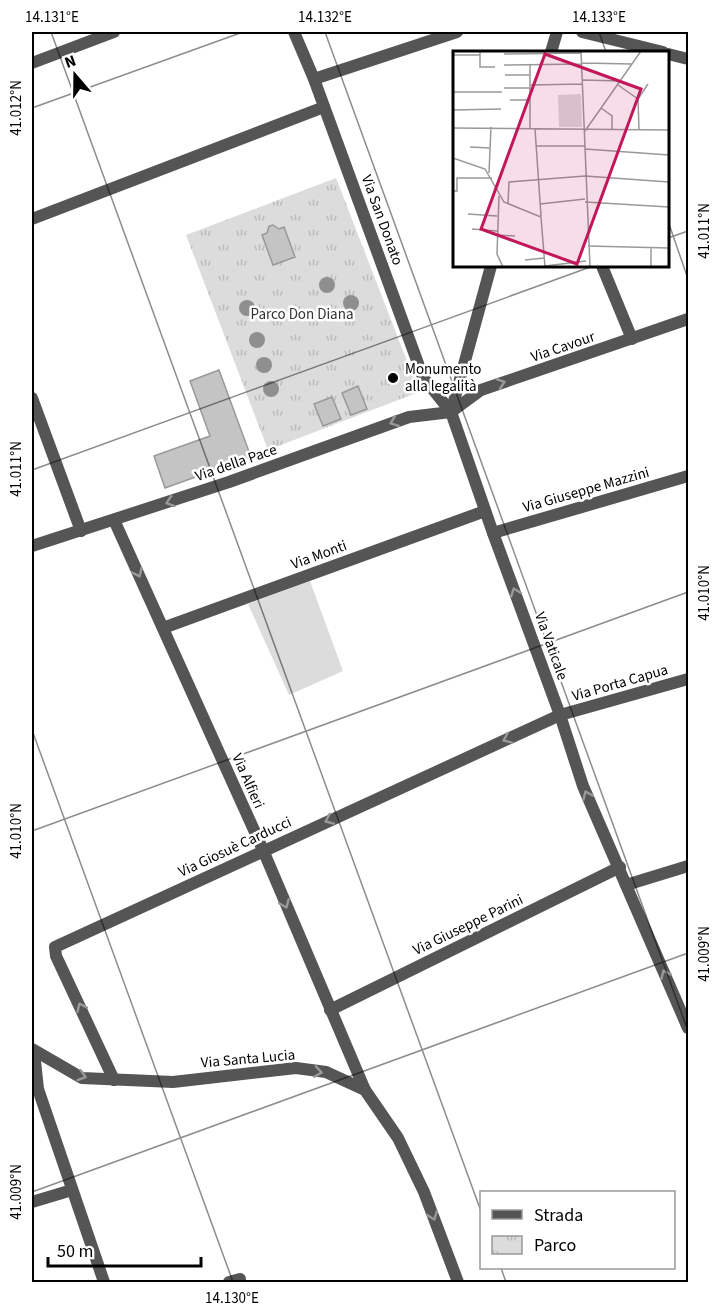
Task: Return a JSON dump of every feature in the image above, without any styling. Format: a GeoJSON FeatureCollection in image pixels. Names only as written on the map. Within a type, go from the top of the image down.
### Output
{"type":"FeatureCollection","features":[{"type":"Feature","properties":{"kind":"street"},"geometry":{"type":"LineString","coordinates":[[32,63],[114,32]]}},
{"type":"Feature","properties":{"kind":"street","name":"Via San Donato"},"geometry":{"type":"LineString","coordinates":[[294,32],[314,79],[423,377],[451,412]]}},
{"type":"Feature","properties":{"kind":"street"},"geometry":{"type":"LineString","coordinates":[[314,79],[457,32]]}},
{"type":"Feature","properties":{"kind":"street"},"geometry":{"type":"LineString","coordinates":[[551,51],[557,32]]}},
{"type":"Feature","properties":{"kind":"street"},"geometry":{"type":"LineString","coordinates":[[582,32],[659,51]]}},
{"type":"Feature","properties":{"kind":"street"},"geometry":{"type":"LineString","coordinates":[[669,54],[688,59]]}},
{"type":"Feature","properties":{"kind":"street"},"geometry":{"type":"LineString","coordinates":[[32,219],[324,107]]}},
{"type":"Feature","properties":{"kind":"street"},"geometry":{"type":"LineString","coordinates":[[451,412],[491,267]]}},
{"type":"Feature","properties":{"kind":"street"},"geometry":{"type":"LineString","coordinates":[[602,267],[632,339]]}},
{"type":"Feature","properties":{"kind":"street","name":"Via Cavour"},"geometry":{"type":"LineString","coordinates":[[451,412],[481,390],[688,319]]}},
{"type":"Feature","properties":{"kind":"street"},"geometry":{"type":"LineString","coordinates":[[32,398],[81,531]]}},
{"type":"Feature","properties":{"kind":"street","name":"Via Vaticale"},"geometry":{"type":"LineString","coordinates":[[451,412],[560,715],[583,786],[688,1028]]}},
{"type":"Feature","properties":{"kind":"street","name":"Via della Pace"},"geometry":{"type":"LineString","coordinates":[[32,546],[229,482],[409,417],[451,412]]}},
{"type":"Feature","properties":{"kind":"street","name":"Via Giuseppe Mazzini"},"geometry":{"type":"LineString","coordinates":[[493,533],[688,476]]}},
{"type":"Feature","properties":{"kind":"street","name":"Via Monti"},"geometry":{"type":"LineString","coordinates":[[163,628],[485,511]]}},
{"type":"Feature","properties":{"kind":"street","name":"Via Alfieri"},"geometry":{"type":"LineString","coordinates":[[114,520],[263,850],[365,1090]]}},
{"type":"Feature","properties":{"kind":"street","name":"Via Porta Capua"},"geometry":{"type":"LineString","coordinates":[[560,715],[688,679]]}},
{"type":"Feature","properties":{"kind":"street","name":"Via Giosuè Carducci"},"geometry":{"type":"LineString","coordinates":[[114,1080],[56,956],[56,947],[560,715]]}},
{"type":"Feature","properties":{"kind":"street"},"geometry":{"type":"LineString","coordinates":[[626,885],[688,866]]}},
{"type":"Feature","properties":{"kind":"street","name":"Via Giuseppe Parini"},"geometry":{"type":"LineString","coordinates":[[330,1010],[620,867]]}},
{"type":"Feature","properties":{"kind":"street"},"geometry":{"type":"LineString","coordinates":[[33,1050],[38,1089],[104,1282]]}},
{"type":"Feature","properties":{"kind":"street","name":"Via Santa Lucia"},"geometry":{"type":"LineString","coordinates":[[33,1050],[82,1078],[172,1082],[296,1068],[326,1072],[365,1090]]}},
{"type":"Feature","properties":{"kind":"street"},"geometry":{"type":"LineString","coordinates":[[365,1090],[398,1138],[424,1192],[458,1282]]}},
{"type":"Feature","properties":{"kind":"street"},"geometry":{"type":"LineString","coordinates":[[32,1202],[72,1190]]}},
{"type":"Feature","properties":{"kind":"green space","name":"Parco Don Diana"},"geometry":{"type":"Polygon","coordinates":[[[336,178],[419,392],[268,450],[186,235],[336,178]]]}},
{"type":"Feature","properties":{"kind":"green space"},"geometry":{"type":"Polygon","coordinates":[[[310,581],[343,671],[289,695],[248,604],[310,581]]]}},
{"type":"Feature","properties":{"kind":"building"},"geometry":{"type":"Polygon","coordinates":[[[273,225],[279,229],[284,227],[295,257],[273,265],[262,235],[267,233],[269,226],[273,225]]]}},
{"type":"Feature","properties":{"kind":"building"},"geometry":{"type":"Polygon","coordinates":[[[219,370],[251,457],[165,488],[154,456],[210,436],[190,381],[219,370]]]}},
{"type":"Feature","properties":{"kind":"building"},"geometry":{"type":"Polygon","coordinates":[[[358,386],[367,409],[351,415],[342,393],[358,386]]]}},
{"type":"Feature","properties":{"kind":"building"},"geometry":{"type":"Polygon","coordinates":[[[332,397],[341,419],[323,426],[314,404],[332,397]]]}},
{"type":"Feature","properties":{"kind":"place","name":"Monumento alla legalità"},"geometry":{"type":"Point","coordinates":[393,378]}}]}
